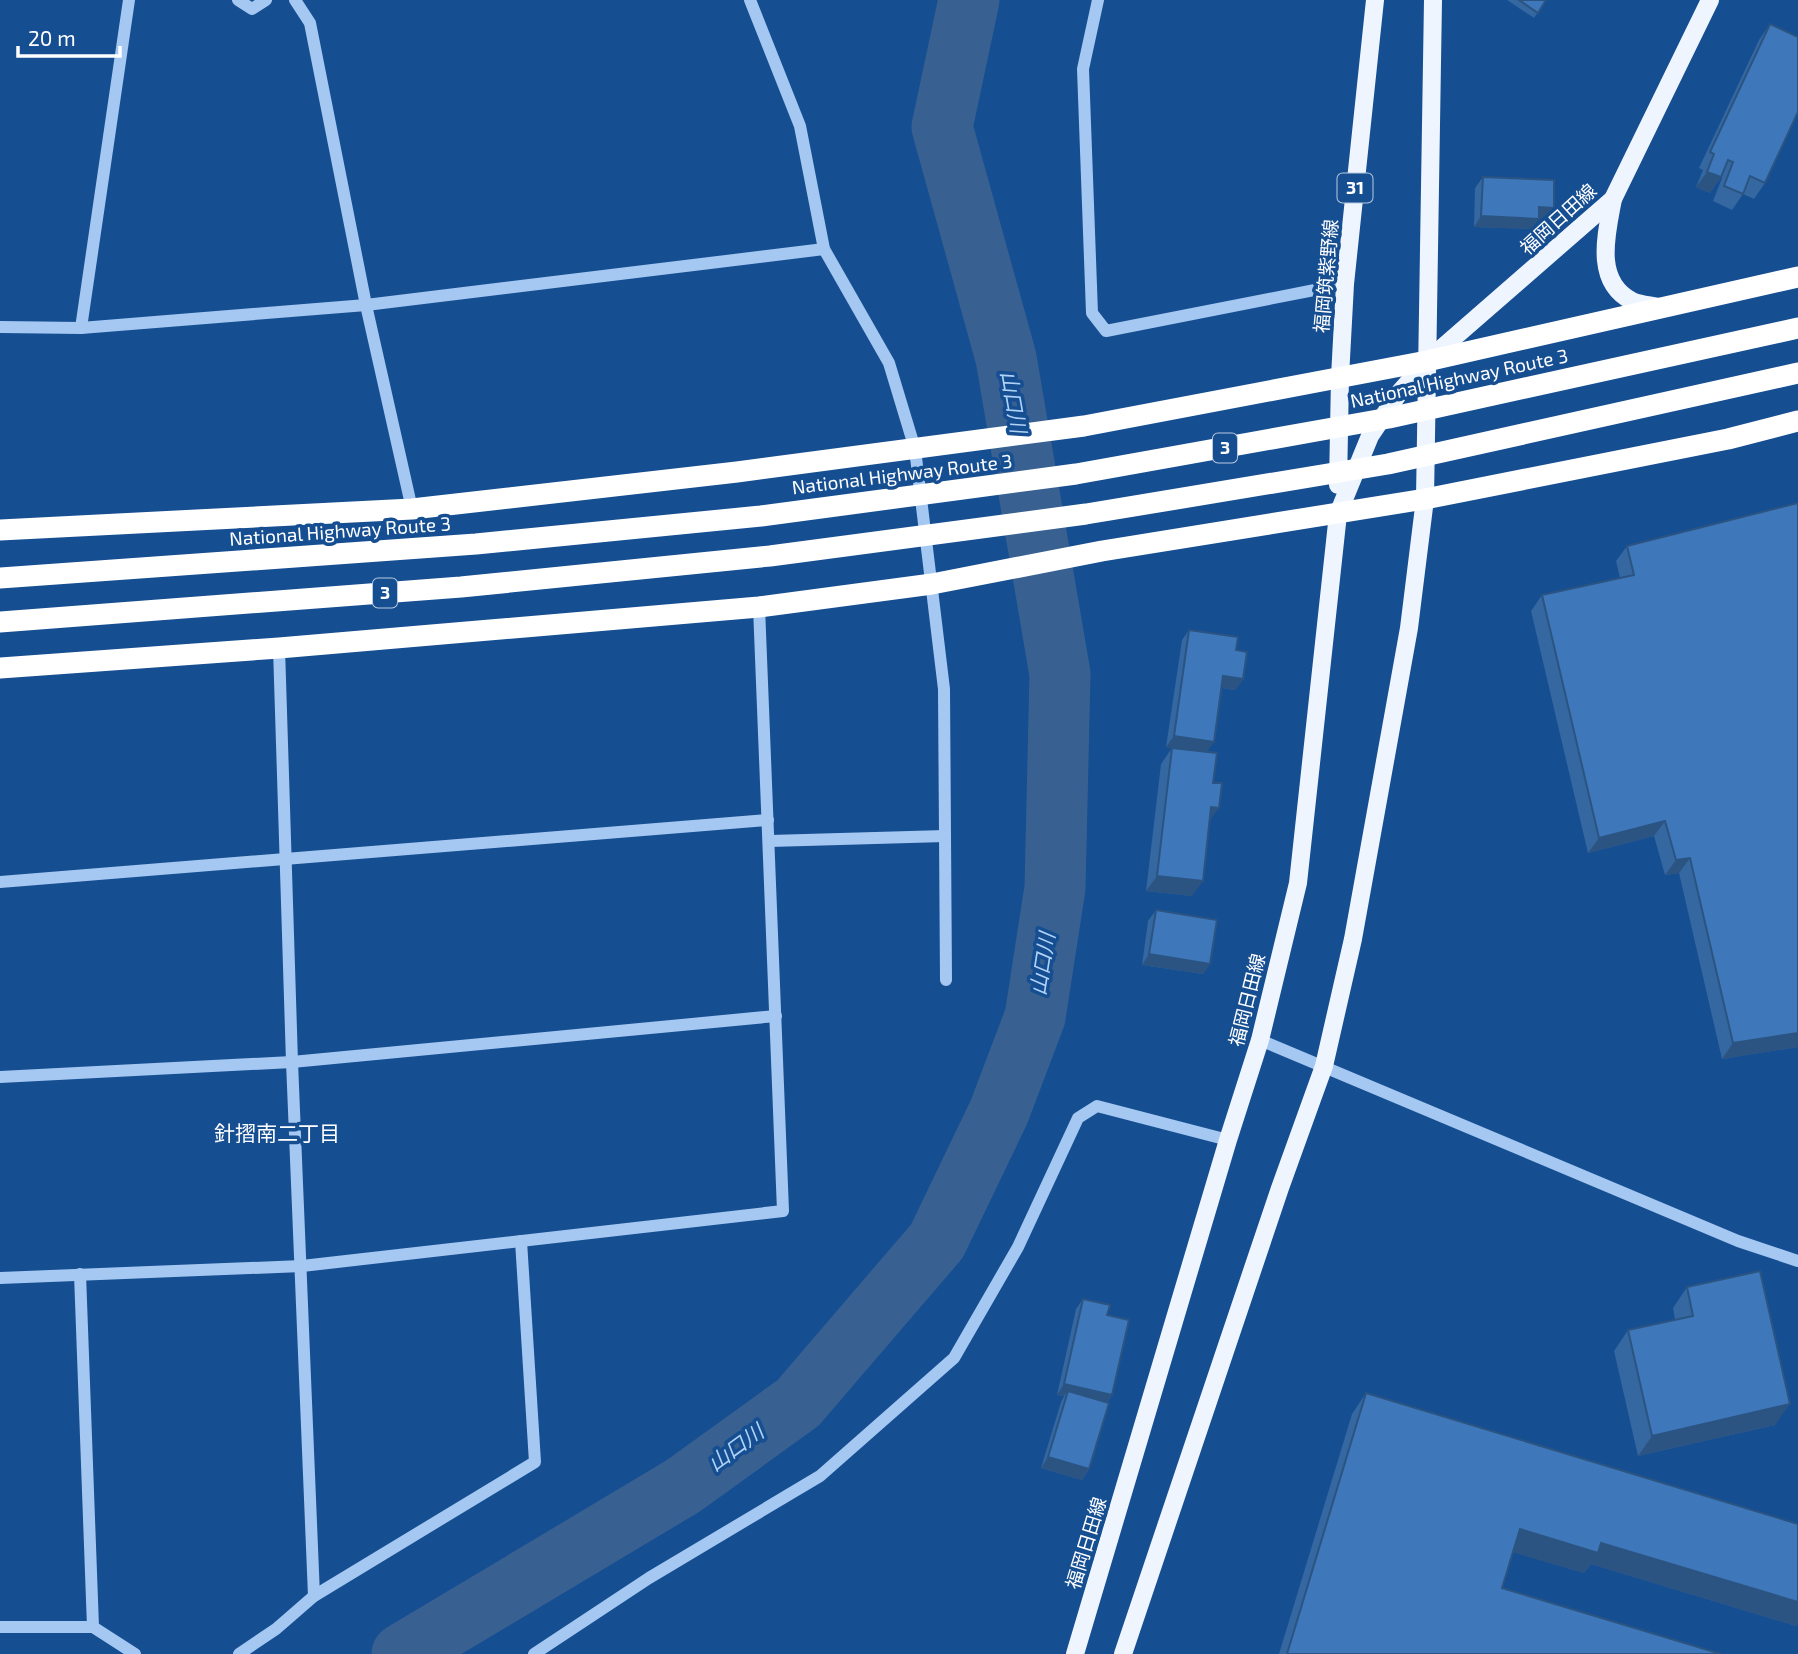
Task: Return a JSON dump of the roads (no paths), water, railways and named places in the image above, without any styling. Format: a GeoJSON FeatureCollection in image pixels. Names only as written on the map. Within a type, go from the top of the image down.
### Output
{"type":"FeatureCollection","features":[{"type":"Feature","properties":{"kind":"highway"},"geometry":{"type":"LineString","coordinates":[[0,530],[412,509],[737,472],[1084,426],[1427,361],[1798,276]]}},
{"type":"Feature","properties":{"kind":"highway","name":"National Highway Route 3"},"geometry":{"type":"LineString","coordinates":[[0,578],[476,544],[761,516],[1076,474],[1389,418],[1798,328]]}},
{"type":"Feature","properties":{"kind":"highway","name":"3"},"geometry":{"type":"LineString","coordinates":[[0,622],[461,587],[770,556],[1086,514],[1388,464],[1798,373]]}},
{"type":"Feature","properties":{"kind":"highway"},"geometry":{"type":"LineString","coordinates":[[0,668],[279,648],[760,607],[941,582],[1102,551],[1425,499],[1728,439],[1798,421]]}},
{"type":"Feature","properties":{"kind":"main road","name":"福岡筑紫野線"},"geometry":{"type":"LineString","coordinates":[[1338,514],[1340,377],[1345,284],[1375,0]]}},
{"type":"Feature","properties":{"kind":"main road"},"geometry":{"type":"LineString","coordinates":[[1123,1654],[1280,1188],[1324,1066],[1353,939],[1409,628],[1425,499],[1433,0]]}},
{"type":"Feature","properties":{"kind":"main road","name":"福岡日田線"},"geometry":{"type":"LineString","coordinates":[[1075,1654],[1260,1040],[1298,883],[1338,514],[1370,436],[1399,393],[1427,361],[1613,199],[1710,0]]}},
{"type":"Feature","properties":{"kind":"main road"},"geometry":{"type":"LineString","coordinates":[[1613,199],[1605,252],[1610,275],[1619,290],[1635,303],[1665,308]]}},
{"type":"Feature","properties":{"kind":"street"},"geometry":{"type":"LineString","coordinates":[[81,328],[129,0]]}},
{"type":"Feature","properties":{"kind":"street"},"geometry":{"type":"LineString","coordinates":[[238,0],[252,9],[266,0]]}},
{"type":"Feature","properties":{"kind":"street"},"geometry":{"type":"LineString","coordinates":[[295,0],[310,23],[366,306],[412,509]]}},
{"type":"Feature","properties":{"kind":"street"},"geometry":{"type":"LineString","coordinates":[[750,0],[800,126],[824,249],[889,363],[915,449],[941,582],[946,980]]}},
{"type":"Feature","properties":{"kind":"street"},"geometry":{"type":"LineString","coordinates":[[1098,0],[1083,69],[1092,313],[1106,331],[1345,284]]}},
{"type":"Feature","properties":{"kind":"street"},"geometry":{"type":"LineString","coordinates":[[0,327],[81,328],[366,306],[824,249]]}},
{"type":"Feature","properties":{"kind":"street"},"geometry":{"type":"LineString","coordinates":[[0,1278],[302,1266],[783,1211],[760,607]]}},
{"type":"Feature","properties":{"kind":"street"},"geometry":{"type":"LineString","coordinates":[[279,648],[292,1062],[314,1596]]}},
{"type":"Feature","properties":{"kind":"street"},"geometry":{"type":"LineString","coordinates":[[0,882],[768,820]]}},
{"type":"Feature","properties":{"kind":"street"},"geometry":{"type":"LineString","coordinates":[[770,841],[945,836]]}},
{"type":"Feature","properties":{"kind":"street"},"geometry":{"type":"LineString","coordinates":[[0,1077],[292,1062],[776,1016]]}},
{"type":"Feature","properties":{"kind":"street"},"geometry":{"type":"LineString","coordinates":[[1260,1040],[1738,1241],[1798,1261]]}},
{"type":"Feature","properties":{"kind":"street"},"geometry":{"type":"LineString","coordinates":[[534,1654],[649,1578],[820,1476],[954,1358],[1018,1247],[1078,1118],[1097,1106],[1228,1140]]}},
{"type":"Feature","properties":{"kind":"street"},"geometry":{"type":"LineString","coordinates":[[239,1654],[276,1629],[314,1596],[535,1462],[521,1241]]}},
{"type":"Feature","properties":{"kind":"street"},"geometry":{"type":"LineString","coordinates":[[80,1274],[93,1628]]}},
{"type":"Feature","properties":{"kind":"street"},"geometry":{"type":"LineString","coordinates":[[0,1627],[93,1628],[135,1654]]}},
{"type":"Feature","properties":{"kind":"waterway","name":"山口川"},"geometry":{"type":"LineString","coordinates":[[402,1654],[683,1486],[798,1403],[937,1241],[999,1112],[1035,1017],[1055,888],[1060,674],[1006,358],[942,127],[969,0]]}},
{"type":"Feature","properties":{"kind":"district","name":"針摺南二丁目"},"geometry":{"type":"Point","coordinates":[277,1134]}}]}
